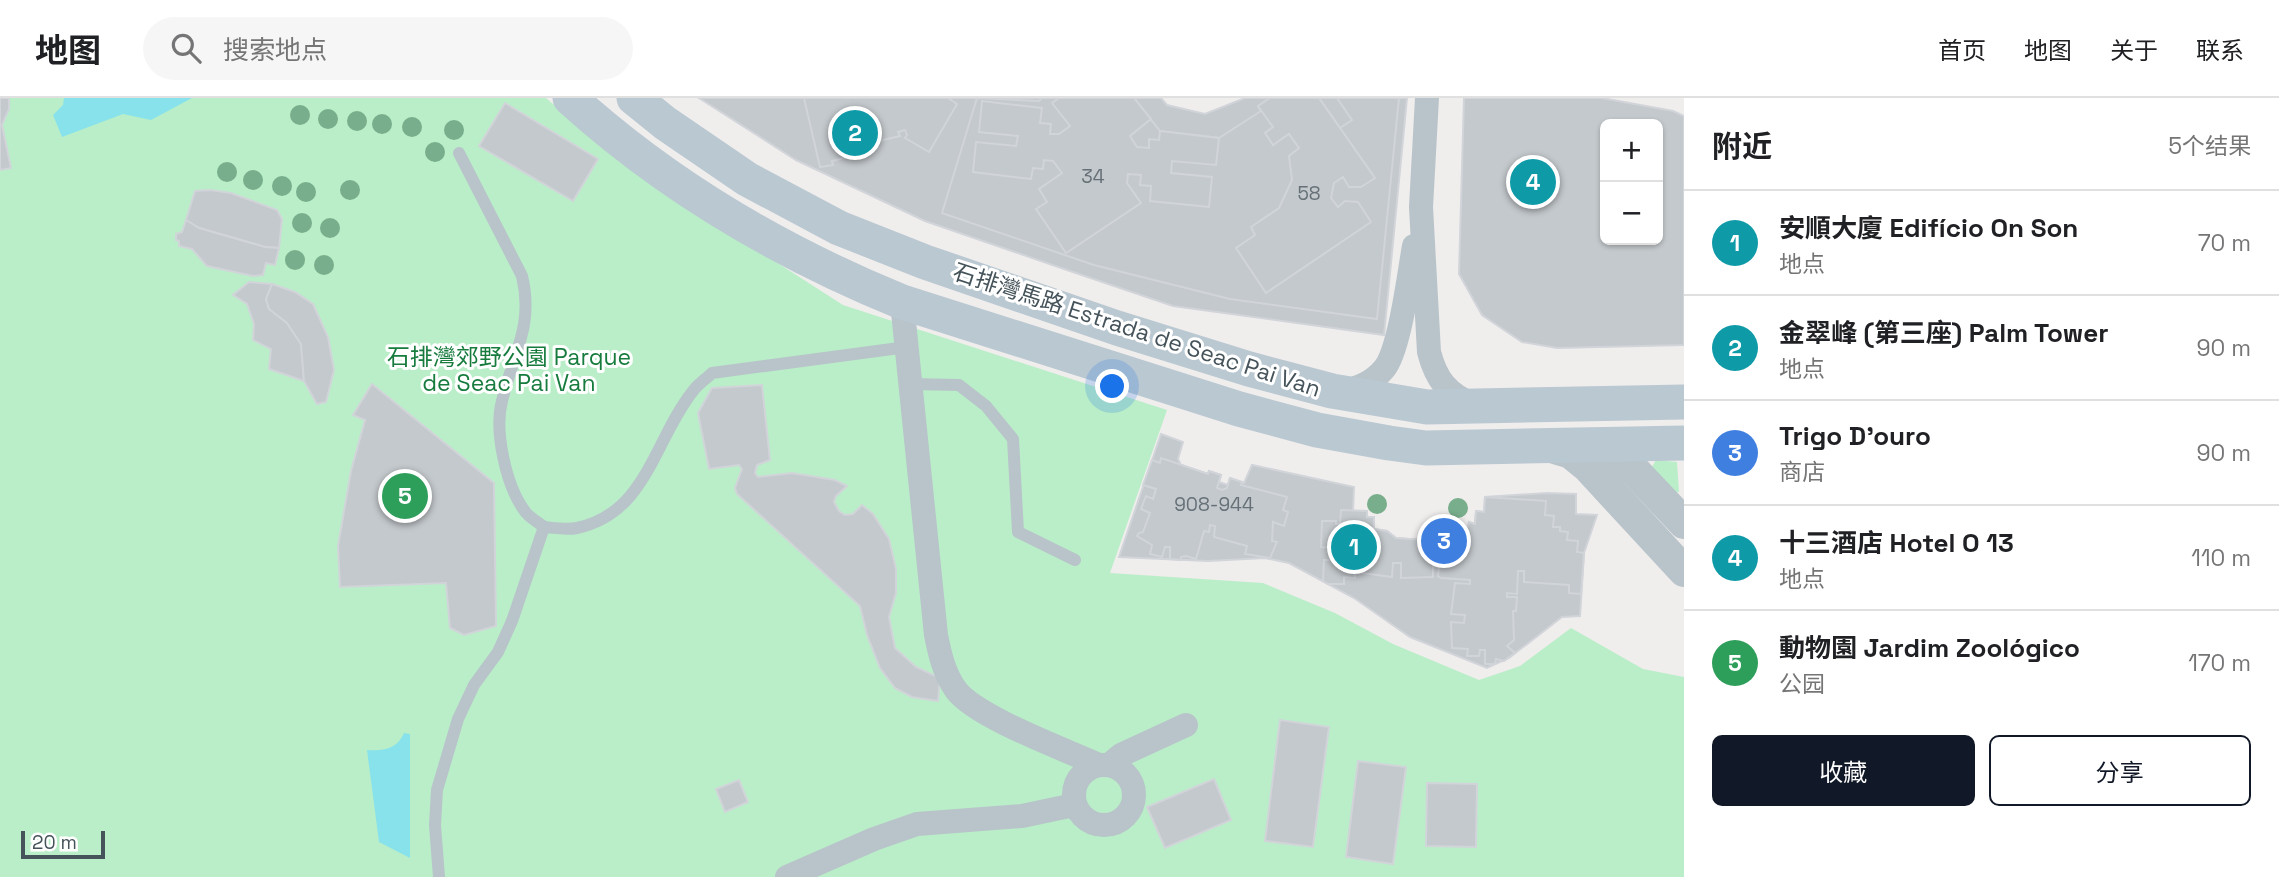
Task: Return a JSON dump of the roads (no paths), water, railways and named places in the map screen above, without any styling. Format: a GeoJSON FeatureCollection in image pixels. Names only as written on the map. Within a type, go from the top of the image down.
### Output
{"type":"FeatureCollection","features":[{"type":"Feature","properties":{"kind":"main road","name":"石排灣馬路 Estrada de Seac Pai Van"},"geometry":{"type":"LineString","coordinates":[[570,98],[597,122],[697,196],[767,237],[852,281],[902,302],[1227,405],[1317,430],[1426,448],[1684,443]]}},
{"type":"Feature","properties":{"kind":"main road","name":"石排灣馬路 Estrada de Seac Pai Van"},"geometry":{"type":"LineString","coordinates":[[635,98],[665,123],[747,179],[839,228],[925,262],[1117,328],[1249,369],[1332,391],[1427,407],[1672,402]]}},
{"type":"Feature","properties":{"kind":"main road"},"geometry":{"type":"LineString","coordinates":[[1555,405],[1574,412],[1591,424],[1612,446],[1624,422],[1640,410],[1672,402]]}},
{"type":"Feature","properties":{"kind":"street"},"geometry":{"type":"LineString","coordinates":[[1427,98],[1421,207],[1429,352],[1443,387],[1459,399],[1478,407]]}},
{"type":"Feature","properties":{"kind":"street"},"geometry":{"type":"LineString","coordinates":[[1332,391],[1352,390],[1370,382],[1385,368],[1394,350],[1421,207]]}},
{"type":"Feature","properties":{"kind":"street"},"geometry":{"type":"LineString","coordinates":[[902,302],[936,635],[942,665],[957,692],[981,711],[1104,765],[1126,774],[1134,792],[1130,810],[1124,818],[1107,826],[1096,825],[1087,821],[1074,804],[1073,794],[1081,775],[1104,765],[1186,725]]}},
{"type":"Feature","properties":{"kind":"street"},"geometry":{"type":"LineString","coordinates":[[1612,446],[1608,460],[1610,481],[1618,501]]}},
{"type":"Feature","properties":{"kind":"street"},"geometry":{"type":"LineString","coordinates":[[1612,446],[1684,523]]}},
{"type":"Feature","properties":{"kind":"street"},"geometry":{"type":"LineString","coordinates":[[1551,447],[1571,453],[1587,466],[1684,571]]}},
{"type":"Feature","properties":{"kind":"street"},"geometry":{"type":"LineString","coordinates":[[787,877],[874,839],[917,824],[1022,817],[1074,804]]}},
{"type":"Feature","properties":{"kind":"lane"},"geometry":{"type":"LineString","coordinates":[[459,153],[522,276],[527,298],[526,321],[501,405],[502,448],[512,486],[525,512],[544,527],[574,529],[602,520],[626,503],[645,476],[693,390],[712,373],[907,347]]}},
{"type":"Feature","properties":{"kind":"lane"},"geometry":{"type":"LineString","coordinates":[[910,384],[959,386],[986,406],[1013,439],[1018,532],[1075,560]]}},
{"type":"Feature","properties":{"kind":"lane"},"geometry":{"type":"LineString","coordinates":[[439,877],[435,825],[437,790],[458,719],[474,685],[498,652],[512,621],[544,527]]}},
{"type":"Feature","properties":{"kind":"water"},"geometry":{"type":"Polygon","coordinates":[[[64,98],[192,98],[151,120],[123,114],[62,137],[53,115],[63,105],[64,98]]]}},
{"type":"Feature","properties":{"kind":"water"},"geometry":{"type":"Polygon","coordinates":[[[404,733],[410,734],[410,858],[379,842],[367,750],[389,748],[398,743],[404,733]]]}},
{"type":"Feature","properties":{"kind":"place","name":"金翠峰 (第三座) Palm Tower"},"geometry":{"type":"Point","coordinates":[855,133]}},
{"type":"Feature","properties":{"kind":"place","name":"十三酒店 Hotel O 13"},"geometry":{"type":"Point","coordinates":[1533,182]}},
{"type":"Feature","properties":{"kind":"place","name":"動物園 Jardim Zoológico"},"geometry":{"type":"Point","coordinates":[405,496]}},
{"type":"Feature","properties":{"kind":"place","name":"Trigo D'ouro"},"geometry":{"type":"Point","coordinates":[1444,541]}},
{"type":"Feature","properties":{"kind":"place","name":"安順大廈 Edifício On Son"},"geometry":{"type":"Point","coordinates":[1354,547]}},
{"type":"Feature","properties":{"kind":"park label","name":"石排灣郊野公園 Parque de Seac Pai Van"},"geometry":{"type":"Point","coordinates":[509,370]}}]}
